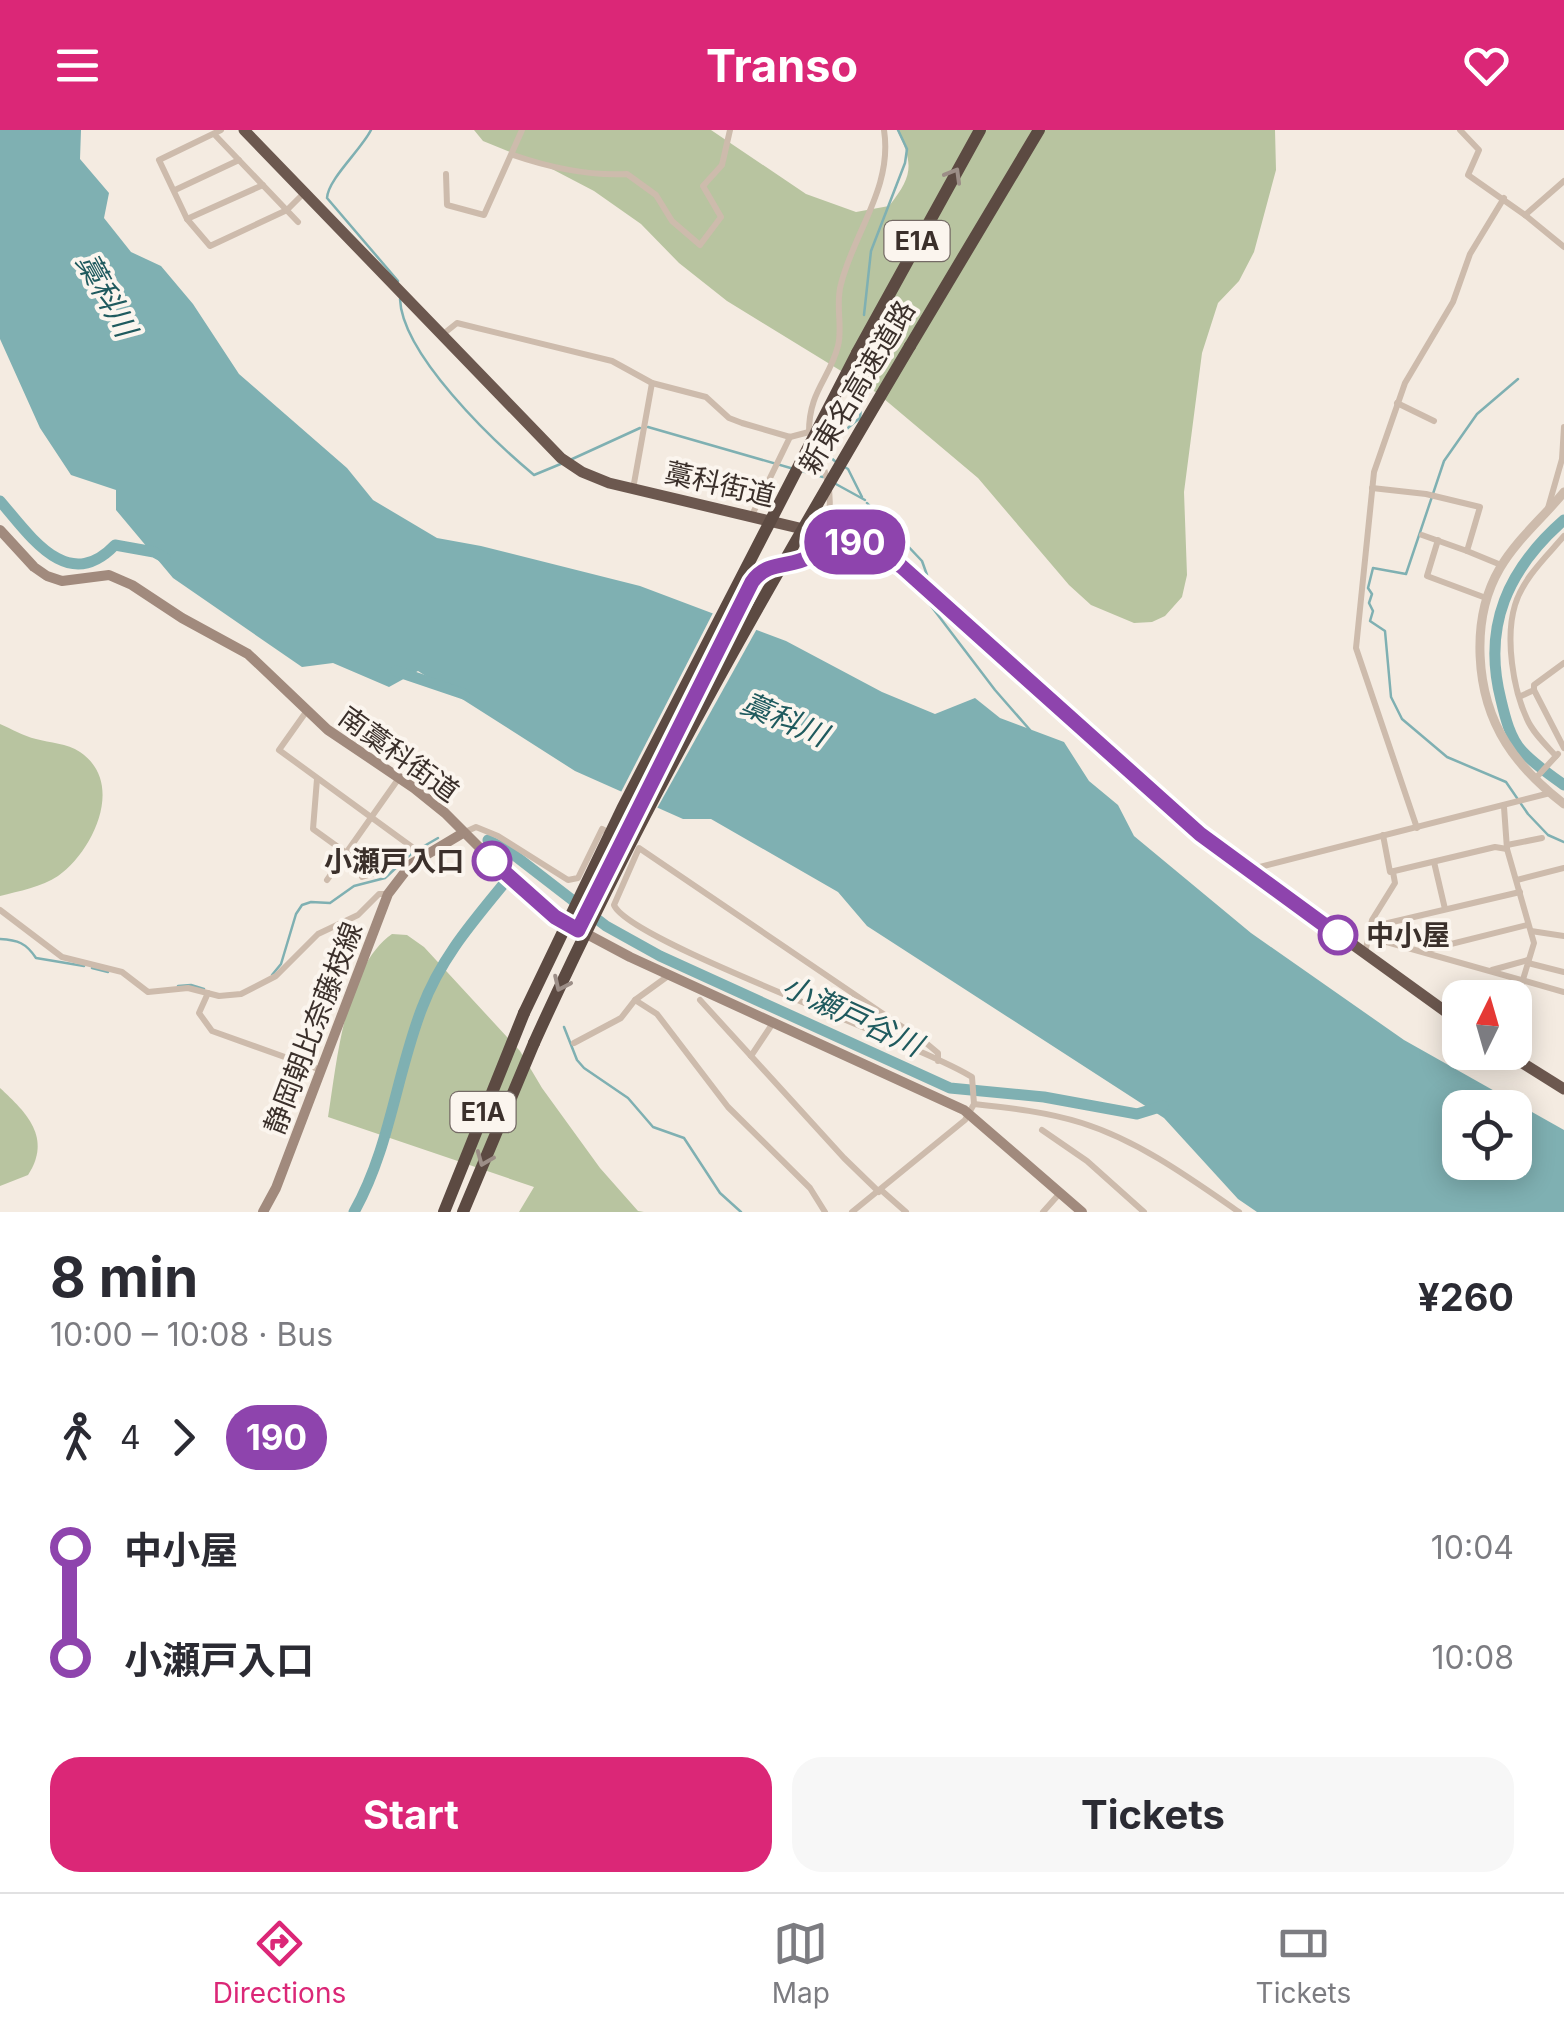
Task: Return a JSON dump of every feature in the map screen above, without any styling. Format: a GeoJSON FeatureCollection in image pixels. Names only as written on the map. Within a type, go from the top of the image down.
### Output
{"type":"FeatureCollection","features":[{"type":"Feature","properties":{"kind":"highway","name":"藁科街道"},"geometry":{"type":"LineString","coordinates":[[244,130],[561,458],[582,472],[633,489],[859,544],[901,566],[1157,797],[1247,870],[1442,1009]]}},
{"type":"Feature","properties":{"kind":"highway","name":"新東名高速道路"},"geometry":{"type":"LineString","coordinates":[[444,1212],[524,1013],[622,809],[785,489],[980,130]]}},
{"type":"Feature","properties":{"kind":"highway","name":"新東名高速道路"},"geometry":{"type":"LineString","coordinates":[[463,1212],[534,1043],[670,764],[809,516],[1039,130]]}},
{"type":"Feature","properties":{"kind":"highway"},"geometry":{"type":"LineString","coordinates":[[1532,1069],[1564,1089]]}},
{"type":"Feature","properties":{"kind":"highway"},"geometry":{"type":"LineString","coordinates":[[435,1212],[498,1075]]}},
{"type":"Feature","properties":{"kind":"main road","name":"南藁科街道"},"geometry":{"type":"LineString","coordinates":[[0,530],[47,576],[62,582],[109,576],[132,585],[248,654],[306,712],[445,814],[541,905],[578,930],[669,975],[972,1109],[1082,1212]]}},
{"type":"Feature","properties":{"kind":"main road","name":"静岡朝比奈藤枝線"},"geometry":{"type":"LineString","coordinates":[[263,1212],[276,1188],[388,894],[411,864],[463,832]]}},
{"type":"Feature","properties":{"kind":"street"},"geometry":{"type":"LineString","coordinates":[[446,174],[447,206],[484,215],[522,130]]}},
{"type":"Feature","properties":{"kind":"street"},"geometry":{"type":"LineString","coordinates":[[513,155],[540,164],[627,174],[656,195],[672,221],[700,245],[720,217],[704,186],[722,165],[730,130]]}},
{"type":"Feature","properties":{"kind":"street"},"geometry":{"type":"LineString","coordinates":[[578,930],[752,582],[768,567],[808,560],[820,550],[830,518],[831,487],[809,432],[809,410],[838,348],[836,312],[843,276],[879,190],[884,130]]}},
{"type":"Feature","properties":{"kind":"street"},"geometry":{"type":"LineString","coordinates":[[1460,130],[1478,150],[1468,175],[1504,198],[1564,247]]}},
{"type":"Feature","properties":{"kind":"street"},"geometry":{"type":"LineString","coordinates":[[298,222],[287,210],[264,185],[239,160],[218,132],[160,160],[187,219],[210,246],[287,210],[304,193]]}},
{"type":"Feature","properties":{"kind":"street"},"geometry":{"type":"LineString","coordinates":[[175,190],[239,160]]}},
{"type":"Feature","properties":{"kind":"street"},"geometry":{"type":"LineString","coordinates":[[1525,214],[1564,181]]}},
{"type":"Feature","properties":{"kind":"street"},"geometry":{"type":"LineString","coordinates":[[187,219],[264,185]]}},
{"type":"Feature","properties":{"kind":"street"},"geometry":{"type":"LineString","coordinates":[[1417,828],[1356,648],[1372,488],[1380,447],[1416,361],[1453,302],[1470,254],[1504,198]]}},
{"type":"Feature","properties":{"kind":"street"},"geometry":{"type":"LineString","coordinates":[[440,336],[457,322],[469,323],[612,361],[652,384],[698,393],[729,418],[790,437],[809,432]]}},
{"type":"Feature","properties":{"kind":"street"},"geometry":{"type":"LineString","coordinates":[[633,489],[652,384]]}},
{"type":"Feature","properties":{"kind":"street"},"geometry":{"type":"LineString","coordinates":[[1397,403],[1434,421]]}},
{"type":"Feature","properties":{"kind":"street"},"geometry":{"type":"LineString","coordinates":[[1546,514],[1562,460],[1564,428]]}},
{"type":"Feature","properties":{"kind":"street"},"geometry":{"type":"LineString","coordinates":[[751,518],[790,437]]}},
{"type":"Feature","properties":{"kind":"street"},"geometry":{"type":"LineString","coordinates":[[1372,488],[1426,494],[1480,507],[1467,551]]}},
{"type":"Feature","properties":{"kind":"street"},"geometry":{"type":"LineString","coordinates":[[1564,492],[1501,565],[1486,598],[1480,650],[1490,707],[1504,740],[1535,778],[1564,804]]}},
{"type":"Feature","properties":{"kind":"street"},"geometry":{"type":"LineString","coordinates":[[1422,534],[1501,565]]}},
{"type":"Feature","properties":{"kind":"street"},"geometry":{"type":"LineString","coordinates":[[1556,756],[1527,720],[1511,636],[1514,607],[1532,574],[1564,536]]}},
{"type":"Feature","properties":{"kind":"street"},"geometry":{"type":"LineString","coordinates":[[1438,540],[1428,576],[1486,598]]}},
{"type":"Feature","properties":{"kind":"street"},"geometry":{"type":"LineString","coordinates":[[1535,778],[1564,749],[1534,685],[1564,663]]}},
{"type":"Feature","properties":{"kind":"street"},"geometry":{"type":"LineString","coordinates":[[1521,696],[1534,690]]}},
{"type":"Feature","properties":{"kind":"street"},"geometry":{"type":"LineString","coordinates":[[306,712],[280,750],[412,847],[382,871],[362,877]]}},
{"type":"Feature","properties":{"kind":"street"},"geometry":{"type":"LineString","coordinates":[[317,778],[313,829],[374,873]]}},
{"type":"Feature","properties":{"kind":"street"},"geometry":{"type":"LineString","coordinates":[[327,880],[399,778]]}},
{"type":"Feature","properties":{"kind":"street"},"geometry":{"type":"LineString","coordinates":[[1247,870],[1550,793]]}},
{"type":"Feature","properties":{"kind":"street"},"geometry":{"type":"LineString","coordinates":[[1368,936],[1522,980],[1534,943],[1507,847],[1504,807]]}},
{"type":"Feature","properties":{"kind":"street"},"geometry":{"type":"LineString","coordinates":[[463,832],[476,826],[498,836],[568,880],[578,878],[602,829],[639,848],[926,1043],[938,1054],[938,1062]]}},
{"type":"Feature","properties":{"kind":"street"},"geometry":{"type":"LineString","coordinates":[[1365,954],[1371,927],[1395,883],[1383,836]]}},
{"type":"Feature","properties":{"kind":"street"},"geometry":{"type":"LineString","coordinates":[[1393,872],[1542,838]]}},
{"type":"Feature","properties":{"kind":"street"},"geometry":{"type":"LineString","coordinates":[[639,848],[614,904],[621,915],[687,950],[968,1073],[973,1082],[972,1109]]}},
{"type":"Feature","properties":{"kind":"street"},"geometry":{"type":"LineString","coordinates":[[1434,862],[1445,909]]}},
{"type":"Feature","properties":{"kind":"street"},"geometry":{"type":"LineString","coordinates":[[1517,880],[1564,868]]}},
{"type":"Feature","properties":{"kind":"street"},"geometry":{"type":"LineString","coordinates":[[1371,927],[1520,892]]}},
{"type":"Feature","properties":{"kind":"street"},"geometry":{"type":"LineString","coordinates":[[0,910],[62,957],[122,972],[148,992],[188,988],[219,996],[241,994],[268,981],[284,970],[311,940],[358,915],[379,894],[388,894]]}},
{"type":"Feature","properties":{"kind":"street"},"geometry":{"type":"LineString","coordinates":[[1422,952],[1529,928],[1564,936]]}},
{"type":"Feature","properties":{"kind":"street"},"geometry":{"type":"LineString","coordinates":[[1489,970],[1529,961],[1564,972]]}},
{"type":"Feature","properties":{"kind":"street"},"geometry":{"type":"LineString","coordinates":[[574,1044],[621,1018],[634,1000],[669,975]]}},
{"type":"Feature","properties":{"kind":"street"},"geometry":{"type":"LineString","coordinates":[[1532,983],[1564,992]]}},
{"type":"Feature","properties":{"kind":"street"},"geometry":{"type":"LineString","coordinates":[[208,994],[199,1013],[212,1030],[321,1070]]}},
{"type":"Feature","properties":{"kind":"street"},"geometry":{"type":"LineString","coordinates":[[634,1000],[657,1014],[728,1107],[810,1188],[825,1212]]}},
{"type":"Feature","properties":{"kind":"street"},"geometry":{"type":"LineString","coordinates":[[700,1000],[844,1158],[906,1212]]}},
{"type":"Feature","properties":{"kind":"street"},"geometry":{"type":"LineString","coordinates":[[751,1056],[773,1022]]}},
{"type":"Feature","properties":{"kind":"street"},"geometry":{"type":"LineString","coordinates":[[852,1212],[972,1109],[1042,1113],[1101,1130],[1175,1169],[1238,1212]]}},
{"type":"Feature","properties":{"kind":"street"},"geometry":{"type":"LineString","coordinates":[[1042,1130],[1087,1161],[1144,1212]]}},
{"type":"Feature","properties":{"kind":"street"},"geometry":{"type":"LineString","coordinates":[[1043,1212],[1060,1193]]}},
{"type":"Feature","properties":{"kind":"green space"},"geometry":{"type":"Polygon","coordinates":[[[474,130],[711,130],[806,194],[856,212],[889,206],[907,178],[908,161],[897,130],[1275,130],[1276,170],[1254,252],[1239,281],[1218,303],[1202,353],[1184,492],[1187,575],[1182,597],[1165,616],[1152,622],[1134,623],[1091,605],[1069,585],[978,478],[877,393],[727,301],[679,263],[641,224],[594,191],[483,141],[474,130]]]}},
{"type":"Feature","properties":{"kind":"green space"},"geometry":{"type":"Polygon","coordinates":[[[0,724],[80,752],[94,765],[101,781],[102,798],[92,834],[71,865],[45,883],[0,896],[0,724]]]}},
{"type":"Feature","properties":{"kind":"green space"},"geometry":{"type":"Polygon","coordinates":[[[392,934],[407,935],[424,947],[520,1051],[600,1168],[638,1211],[644,1212],[519,1212],[534,1187],[328,1117],[353,992],[376,949],[392,934]]]}},
{"type":"Feature","properties":{"kind":"green space"},"geometry":{"type":"Polygon","coordinates":[[[0,1088],[27,1117],[38,1149],[28,1175],[0,1186],[0,1088]]]}},
{"type":"Feature","properties":{"kind":"water"},"geometry":{"type":"Polygon","coordinates":[[[0,130],[81,130],[80,159],[109,193],[104,218],[131,252],[161,266],[193,304],[239,374],[347,468],[373,500],[437,538],[640,586],[786,641],[882,692],[935,714],[975,698],[1000,718],[1064,742],[1089,781],[1118,805],[1134,836],[1251,933],[1404,1040],[1442,1061],[1442,1070],[1457,1070],[1493,1090],[1442,1090],[1442,1180],[1532,1180],[1532,1112],[1564,1130],[1564,1212],[1257,1212],[1238,1199],[1164,1118],[867,926],[838,892],[711,819],[683,819],[575,771],[418,671],[389,687],[333,663],[302,667],[173,578],[116,510],[116,490],[71,475],[40,428],[0,339],[0,130]]]}},
{"type":"Feature","properties":{"kind":"pier"},"geometry":{"type":"Polygon","coordinates":[[[715,609],[731,615],[633,803],[619,796],[715,609]]]}},
{"type":"Feature","properties":{"kind":"pier"},"geometry":{"type":"Polygon","coordinates":[[[743,619],[759,625],[655,812],[640,806],[743,619]]]}},
{"type":"Feature","properties":{"kind":"waterway"},"geometry":{"type":"LineString","coordinates":[[371,130],[333,182],[327,198],[398,281]]}},
{"type":"Feature","properties":{"kind":"waterway"},"geometry":{"type":"LineString","coordinates":[[864,315],[871,251],[905,163],[907,149],[898,130]]}},
{"type":"Feature","properties":{"kind":"waterway"},"geometry":{"type":"LineString","coordinates":[[400,299],[416,345],[432,370],[474,418],[534,475],[563,463]]}},
{"type":"Feature","properties":{"kind":"waterway"},"geometry":{"type":"LineString","coordinates":[[836,462],[830,457],[834,445],[860,418],[866,354]]}},
{"type":"Feature","properties":{"kind":"waterway"},"geometry":{"type":"LineString","coordinates":[[1518,379],[1477,414],[1444,461],[1406,574],[1373,568],[1368,588],[1372,594],[1370,621],[1385,631],[1391,697],[1402,719],[1447,757],[1506,782],[1548,835],[1564,842]]}},
{"type":"Feature","properties":{"kind":"waterway"},"geometry":{"type":"LineString","coordinates":[[648,427],[794,469]]}},
{"type":"Feature","properties":{"kind":"waterway"},"geometry":{"type":"LineString","coordinates":[[570,460],[640,428]]}},
{"type":"Feature","properties":{"kind":"waterway"},"geometry":{"type":"LineString","coordinates":[[843,466],[862,497]]}},
{"type":"Feature","properties":{"kind":"waterway"},"geometry":{"type":"LineString","coordinates":[[802,471],[823,477]]}},
{"type":"Feature","properties":{"kind":"waterway"},"geometry":{"type":"LineString","coordinates":[[834,483],[865,500]]}},
{"type":"Feature","properties":{"kind":"waterway"},"geometry":{"type":"LineString","coordinates":[[0,501],[38,544],[66,562],[82,564],[98,559],[115,545],[154,552],[165,558]]}},
{"type":"Feature","properties":{"kind":"waterway"},"geometry":{"type":"LineString","coordinates":[[867,503],[922,561],[927,575]]}},
{"type":"Feature","properties":{"kind":"waterway"},"geometry":{"type":"LineString","coordinates":[[1564,520],[1514,579],[1504,601],[1495,648],[1501,700],[1514,740],[1564,785]]}},
{"type":"Feature","properties":{"kind":"waterway"},"geometry":{"type":"LineString","coordinates":[[928,602],[1030,730]]}},
{"type":"Feature","properties":{"kind":"waterway","name":"藁科川"},"geometry":{"type":"LineString","coordinates":[[396,671],[464,694]]}},
{"type":"Feature","properties":{"kind":"waterway"},"geometry":{"type":"LineString","coordinates":[[272,975],[281,964],[302,905],[330,903],[354,886],[385,878],[412,853],[438,838]]}},
{"type":"Feature","properties":{"kind":"waterway","name":"小瀬戸谷川"},"geometry":{"type":"LineString","coordinates":[[488,840],[509,851],[606,926],[660,956],[950,1088],[1044,1097],[1137,1114],[1163,1106]]}},
{"type":"Feature","properties":{"kind":"waterway","name":"小瀬戸谷川"},"geometry":{"type":"LineString","coordinates":[[354,1212],[376,1163],[429,991],[457,944],[502,886]]}},
{"type":"Feature","properties":{"kind":"waterway"},"geometry":{"type":"LineString","coordinates":[[0,939],[21,943],[36,958],[84,966]]}},
{"type":"Feature","properties":{"kind":"waterway"},"geometry":{"type":"LineString","coordinates":[[92,968],[108,972]]}},
{"type":"Feature","properties":{"kind":"waterway"},"geometry":{"type":"LineString","coordinates":[[178,986],[204,989]]}},
{"type":"Feature","properties":{"kind":"waterway"},"geometry":{"type":"LineString","coordinates":[[564,1027],[584,1068],[628,1098],[653,1127],[684,1138],[720,1193],[741,1212]]}},
{"type":"Feature","properties":{"kind":"bus line","name":"190"},"geometry":{"type":"LineString","coordinates":[[492,861],[555,917],[578,930],[752,582],[768,567],[808,560],[820,550],[825,534],[859,544],[901,566],[1200,834],[1338,935]]}},
{"type":"Feature","properties":{"kind":"place","name":"小瀬戸入口"},"geometry":{"type":"Point","coordinates":[492,861]}},
{"type":"Feature","properties":{"kind":"place","name":"中小屋"},"geometry":{"type":"Point","coordinates":[1338,935]}}]}
